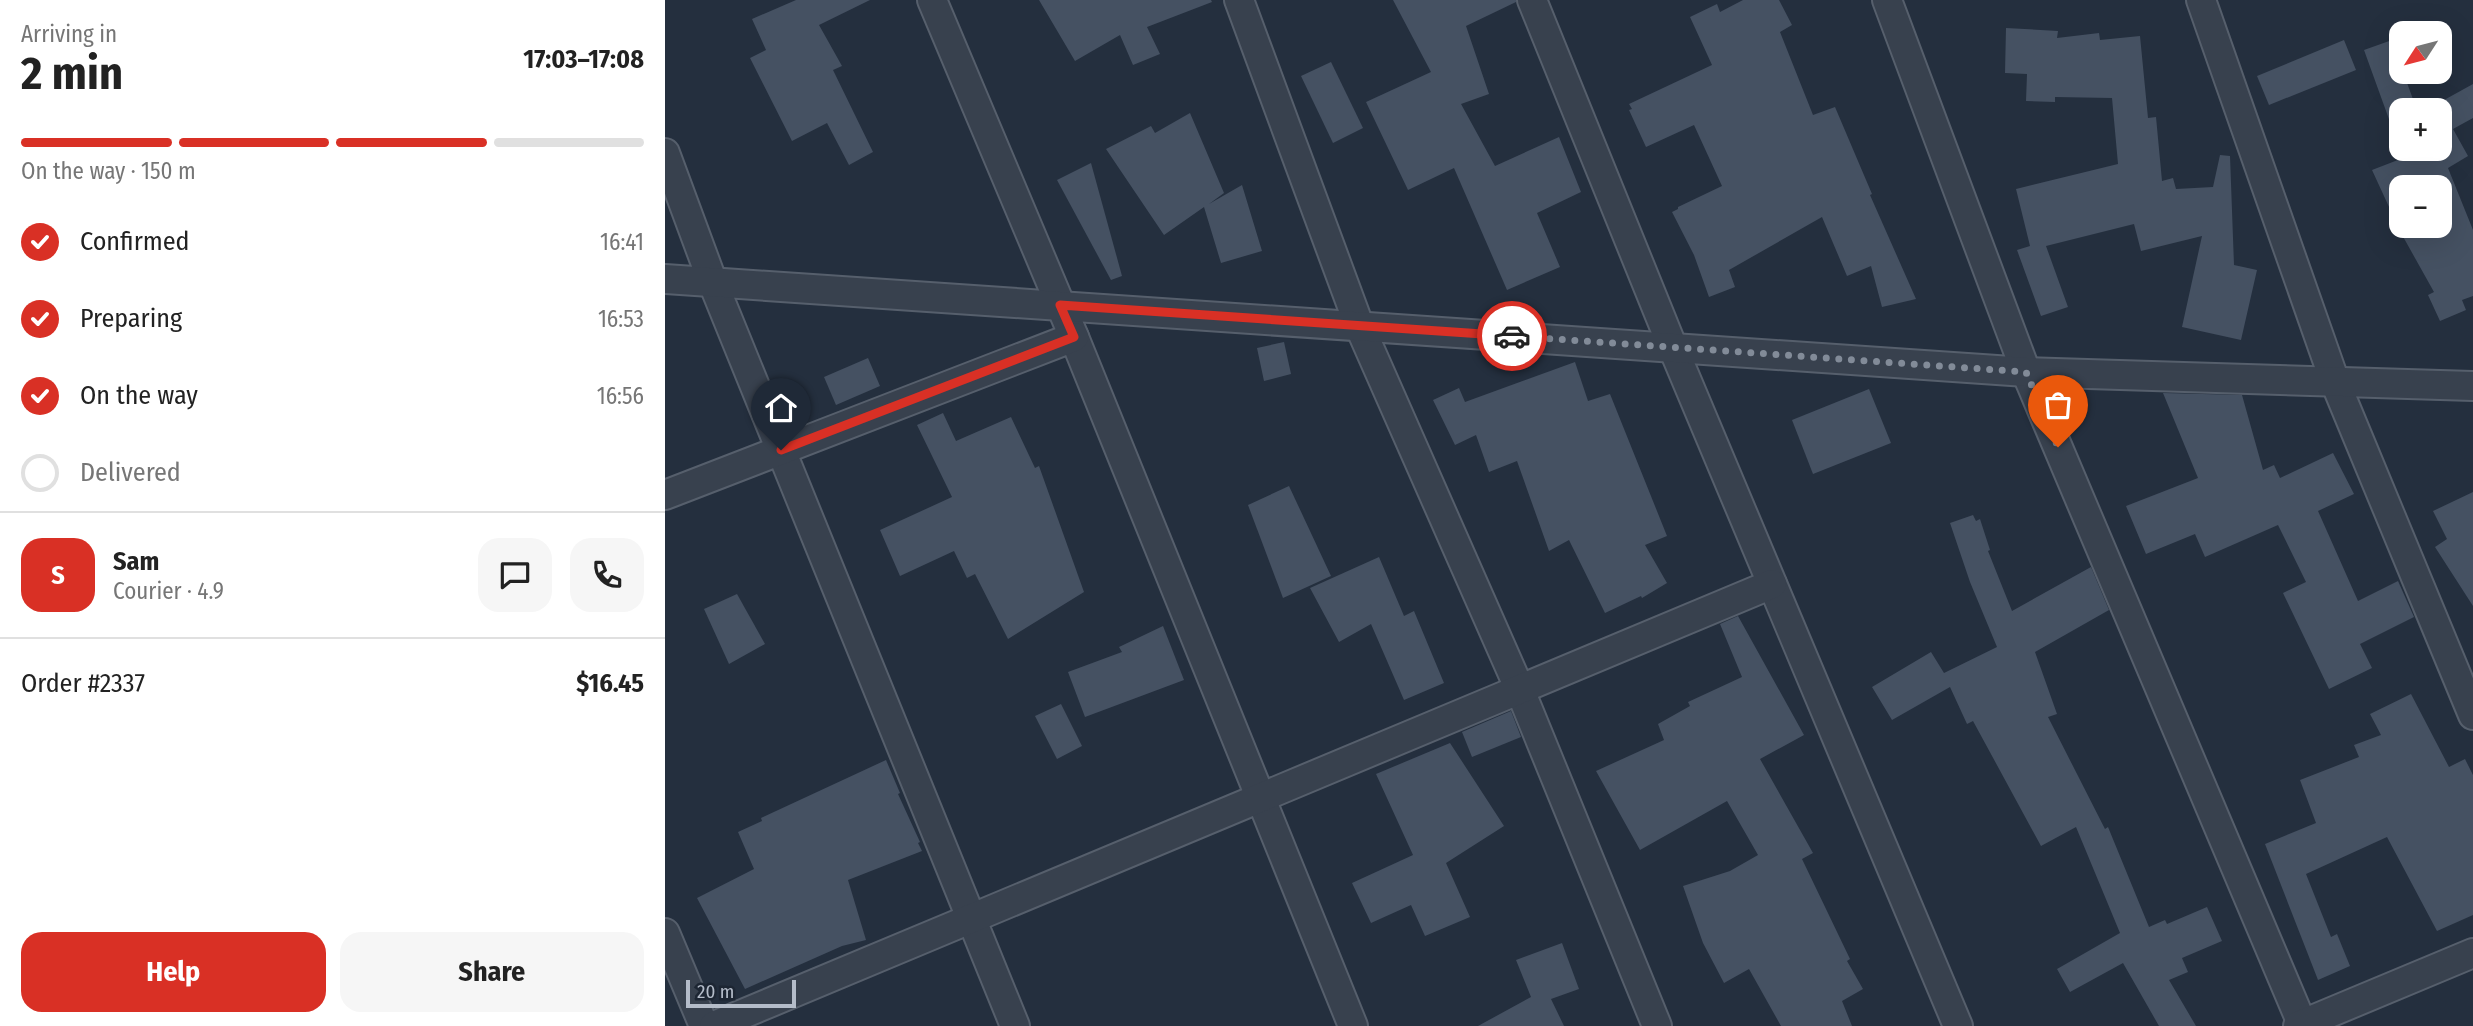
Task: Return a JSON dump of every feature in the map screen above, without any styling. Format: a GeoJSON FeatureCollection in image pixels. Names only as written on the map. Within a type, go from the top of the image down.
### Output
{"type":"FeatureCollection","features":[{"type":"Feature","properties":{"kind":"street"},"geometry":{"type":"LineString","coordinates":[[932,0],[1074,337],[1353,1026]]}},
{"type":"Feature","properties":{"kind":"street"},"geometry":{"type":"LineString","coordinates":[[1238,0],[1359,326],[1520,690],[1657,1026]]}},
{"type":"Feature","properties":{"kind":"street"},"geometry":{"type":"LineString","coordinates":[[1532,0],[1673,348],[1958,1026]]}},
{"type":"Feature","properties":{"kind":"street"},"geometry":{"type":"LineString","coordinates":[[1887,0],[2026,372],[2301,1026],[2473,953]]}},
{"type":"Feature","properties":{"kind":"street"},"geometry":{"type":"LineString","coordinates":[[2201,0],[2335,382],[2473,715]]}},
{"type":"Feature","properties":{"kind":"street"},"geometry":{"type":"LineString","coordinates":[[665,153],[713,283],[1015,1026]]}},
{"type":"Feature","properties":{"kind":"street"},"geometry":{"type":"LineString","coordinates":[[665,279],[2026,372],[2473,386]]}},
{"type":"Feature","properties":{"kind":"street"},"geometry":{"type":"LineString","coordinates":[[665,495],[1074,337]]}},
{"type":"Feature","properties":{"kind":"street"},"geometry":{"type":"LineString","coordinates":[[714,1026],[1772,584]]}},
{"type":"Feature","properties":{"kind":"street"},"geometry":{"type":"LineString","coordinates":[[665,933],[704,1026]]}},
{"type":"Feature","properties":{"kind":"building"},"geometry":{"type":"Polygon","coordinates":[[[796,0],[870,0],[819,25],[842,66],[833,70],[873,152],[849,165],[827,123],[792,141],[750,58],[766,50],[752,19],[796,0]]]}},
{"type":"Feature","properties":{"kind":"building"},"geometry":{"type":"Polygon","coordinates":[[[1039,0],[1212,2],[1147,27],[1160,54],[1133,65],[1120,35],[1075,61],[1039,0]]]}},
{"type":"Feature","properties":{"kind":"building"},"geometry":{"type":"Polygon","coordinates":[[[1393,0],[1516,0],[1466,26],[1489,94],[1461,104],[1495,166],[1559,137],[1581,192],[1537,213],[1560,267],[1507,290],[1454,168],[1408,190],[1366,102],[1431,72],[1393,0]]]}},
{"type":"Feature","properties":{"kind":"building"},"geometry":{"type":"Polygon","coordinates":[[[1743,0],[1779,0],[1792,25],[1780,32],[1813,115],[1835,107],[1916,299],[1882,307],[1871,266],[1847,276],[1822,217],[1729,270],[1735,287],[1709,297],[1694,255],[1672,212],[1722,186],[1694,125],[1646,147],[1629,110],[1632,109],[1629,104],[1712,65],[1690,17],[1717,4],[1720,12],[1743,0]]]}},
{"type":"Feature","properties":{"kind":"building"},"geometry":{"type":"Polygon","coordinates":[[[2006,28],[2058,31],[2057,38],[2099,33],[2100,40],[2140,36],[2148,118],[2156,117],[2162,181],[2173,178],[2176,189],[2213,187],[2220,155],[2230,156],[2234,265],[2257,270],[2241,340],[2182,327],[2202,236],[2141,251],[2134,224],[2046,246],[2068,307],[2041,316],[2017,250],[2030,246],[2016,189],[2118,164],[2112,98],[2055,97],[2055,102],[2026,101],[2027,74],[2005,73],[2006,28]]]}},
{"type":"Feature","properties":{"kind":"building"},"geometry":{"type":"Polygon","coordinates":[[[2344,40],[2356,70],[2269,105],[2257,76],[2344,40]]]}},
{"type":"Feature","properties":{"kind":"building"},"geometry":{"type":"Polygon","coordinates":[[[2389,41],[2389,84],[2407,84],[2413,98],[2389,98],[2389,119],[2364,50],[2389,41]]]}},
{"type":"Feature","properties":{"kind":"building"},"geometry":{"type":"Polygon","coordinates":[[[1331,62],[1363,128],[1333,143],[1301,76],[1331,62]]]}},
{"type":"Feature","properties":{"kind":"building"},"geometry":{"type":"Polygon","coordinates":[[[2473,84],[2473,118],[2453,129],[2468,156],[2448,168],[2451,175],[2389,175],[2389,207],[2372,170],[2395,161],[2452,161],[2452,98],[2448,98],[2473,84]]]}},
{"type":"Feature","properties":{"kind":"building"},"geometry":{"type":"Polygon","coordinates":[[[1190,113],[1224,193],[1209,204],[1242,185],[1262,251],[1221,263],[1204,207],[1164,235],[1106,149],[1151,126],[1155,133],[1190,113]]]}},
{"type":"Feature","properties":{"kind":"building"},"geometry":{"type":"Polygon","coordinates":[[[1091,163],[1122,276],[1111,280],[1057,180],[1091,163]]]}},
{"type":"Feature","properties":{"kind":"building"},"geometry":{"type":"Polygon","coordinates":[[[2452,178],[2473,230],[2473,296],[2462,300],[2466,310],[2440,321],[2428,295],[2434,292],[2404,238],[2452,238],[2452,178]]]}},
{"type":"Feature","properties":{"kind":"building"},"geometry":{"type":"Polygon","coordinates":[[[1284,342],[1291,374],[1264,381],[1257,348],[1284,342]]]}},
{"type":"Feature","properties":{"kind":"building"},"geometry":{"type":"Polygon","coordinates":[[[868,358],[880,386],[836,405],[824,377],[868,358]]]}},
{"type":"Feature","properties":{"kind":"building"},"geometry":{"type":"Polygon","coordinates":[[[1575,362],[1588,401],[1610,394],[1667,536],[1645,545],[1667,583],[1642,598],[1641,596],[1605,613],[1569,540],[1549,551],[1517,461],[1489,472],[1476,435],[1455,445],[1433,400],[1459,388],[1465,402],[1575,362]]]}},
{"type":"Feature","properties":{"kind":"building"},"geometry":{"type":"Polygon","coordinates":[[[1869,389],[1891,443],[1813,474],[1792,420],[1869,389]]]}},
{"type":"Feature","properties":{"kind":"building"},"geometry":{"type":"Polygon","coordinates":[[[2163,393],[2242,395],[2263,470],[2274,465],[2280,478],[2333,453],[2354,494],[2318,511],[2358,601],[2398,581],[2414,617],[2360,644],[2372,668],[2329,689],[2283,593],[2306,582],[2278,525],[2205,557],[2195,534],[2146,554],[2126,506],[2198,478],[2163,393]]]}},
{"type":"Feature","properties":{"kind":"building"},"geometry":{"type":"Polygon","coordinates":[[[943,413],[956,441],[1011,417],[1035,468],[1039,466],[1084,592],[1008,639],[975,574],[967,578],[954,551],[900,576],[880,530],[952,497],[917,425],[943,413]]]}},
{"type":"Feature","properties":{"kind":"building"},"geometry":{"type":"Polygon","coordinates":[[[1289,486],[1331,576],[1283,598],[1248,505],[1289,486]]]}},
{"type":"Feature","properties":{"kind":"building"},"geometry":{"type":"Polygon","coordinates":[[[2473,492],[2473,606],[2435,547],[2447,539],[2433,511],[2473,492]]]}},
{"type":"Feature","properties":{"kind":"building"},"geometry":{"type":"Polygon","coordinates":[[[1973,515],[1976,521],[1980,519],[1990,550],[1988,551],[2012,611],[2091,567],[2109,610],[2035,652],[2057,714],[2048,717],[2105,829],[2108,827],[2149,927],[2165,920],[2167,924],[2207,907],[2222,941],[2182,958],[2188,972],[2169,980],[2196,1026],[2159,1026],[2123,963],[2070,992],[2057,969],[2120,933],[2076,827],[2041,846],[1973,721],[1967,724],[1950,687],[1892,720],[1872,687],[1931,652],[1944,673],[1997,647],[1970,582],[1950,523],[1973,515]]]}},
{"type":"Feature","properties":{"kind":"building"},"geometry":{"type":"Polygon","coordinates":[[[1379,557],[1404,616],[1414,611],[1444,683],[1404,700],[1371,624],[1339,642],[1310,588],[1379,557]]]}},
{"type":"Feature","properties":{"kind":"building"},"geometry":{"type":"Polygon","coordinates":[[[737,594],[765,644],[729,664],[704,609],[737,594]]]}},
{"type":"Feature","properties":{"kind":"building"},"geometry":{"type":"Polygon","coordinates":[[[1738,616],[1804,735],[1760,759],[1813,853],[1802,859],[1850,959],[1847,961],[1863,989],[1842,1001],[1852,1026],[1781,1026],[1749,969],[1724,983],[1703,943],[1683,886],[1730,871],[1758,855],[1727,801],[1640,850],[1596,771],[1664,740],[1658,724],[1690,706],[1688,702],[1742,677],[1720,624],[1738,616]]]}},
{"type":"Feature","properties":{"kind":"building"},"geometry":{"type":"Polygon","coordinates":[[[1163,626],[1184,680],[1085,717],[1068,672],[1122,652],[1119,647],[1163,626]]]}},
{"type":"Feature","properties":{"kind":"building"},"geometry":{"type":"Polygon","coordinates":[[[2411,694],[2449,767],[2465,759],[2473,775],[2473,915],[2437,931],[2387,837],[2306,874],[2331,937],[2337,934],[2350,966],[2318,980],[2265,844],[2316,823],[2300,780],[2359,757],[2354,745],[2381,735],[2370,714],[2411,694]]]}},
{"type":"Feature","properties":{"kind":"building"},"geometry":{"type":"Polygon","coordinates":[[[1061,704],[1082,746],[1057,759],[1035,716],[1061,704]]]}},
{"type":"Feature","properties":{"kind":"building"},"geometry":{"type":"Polygon","coordinates":[[[1511,711],[1521,737],[1472,757],[1462,732],[1511,711]]]}},
{"type":"Feature","properties":{"kind":"building"},"geometry":{"type":"Polygon","coordinates":[[[1450,743],[1504,826],[1446,863],[1470,917],[1425,936],[1411,905],[1371,923],[1352,883],[1413,855],[1376,774],[1450,743]]]}},
{"type":"Feature","properties":{"kind":"building"},"geometry":{"type":"Polygon","coordinates":[[[886,760],[922,851],[848,880],[866,940],[842,946],[745,989],[697,898],[754,869],[738,832],[762,821],[761,818],[886,760]]]}},
{"type":"Feature","properties":{"kind":"building"},"geometry":{"type":"Polygon","coordinates":[[[1562,943],[1579,989],[1551,999],[1564,1026],[1478,1026],[1531,997],[1516,960],[1562,943]]]}},
{"type":"Feature","properties":{"kind":"way so far"},"geometry":{"type":"LineString","coordinates":[[1512,336],[2026,372],[2058,447]]}},
{"type":"Feature","properties":{"kind":"route"},"geometry":{"type":"LineString","coordinates":[[781,450],[1074,337],[1060,305],[1512,336]]}}]}
